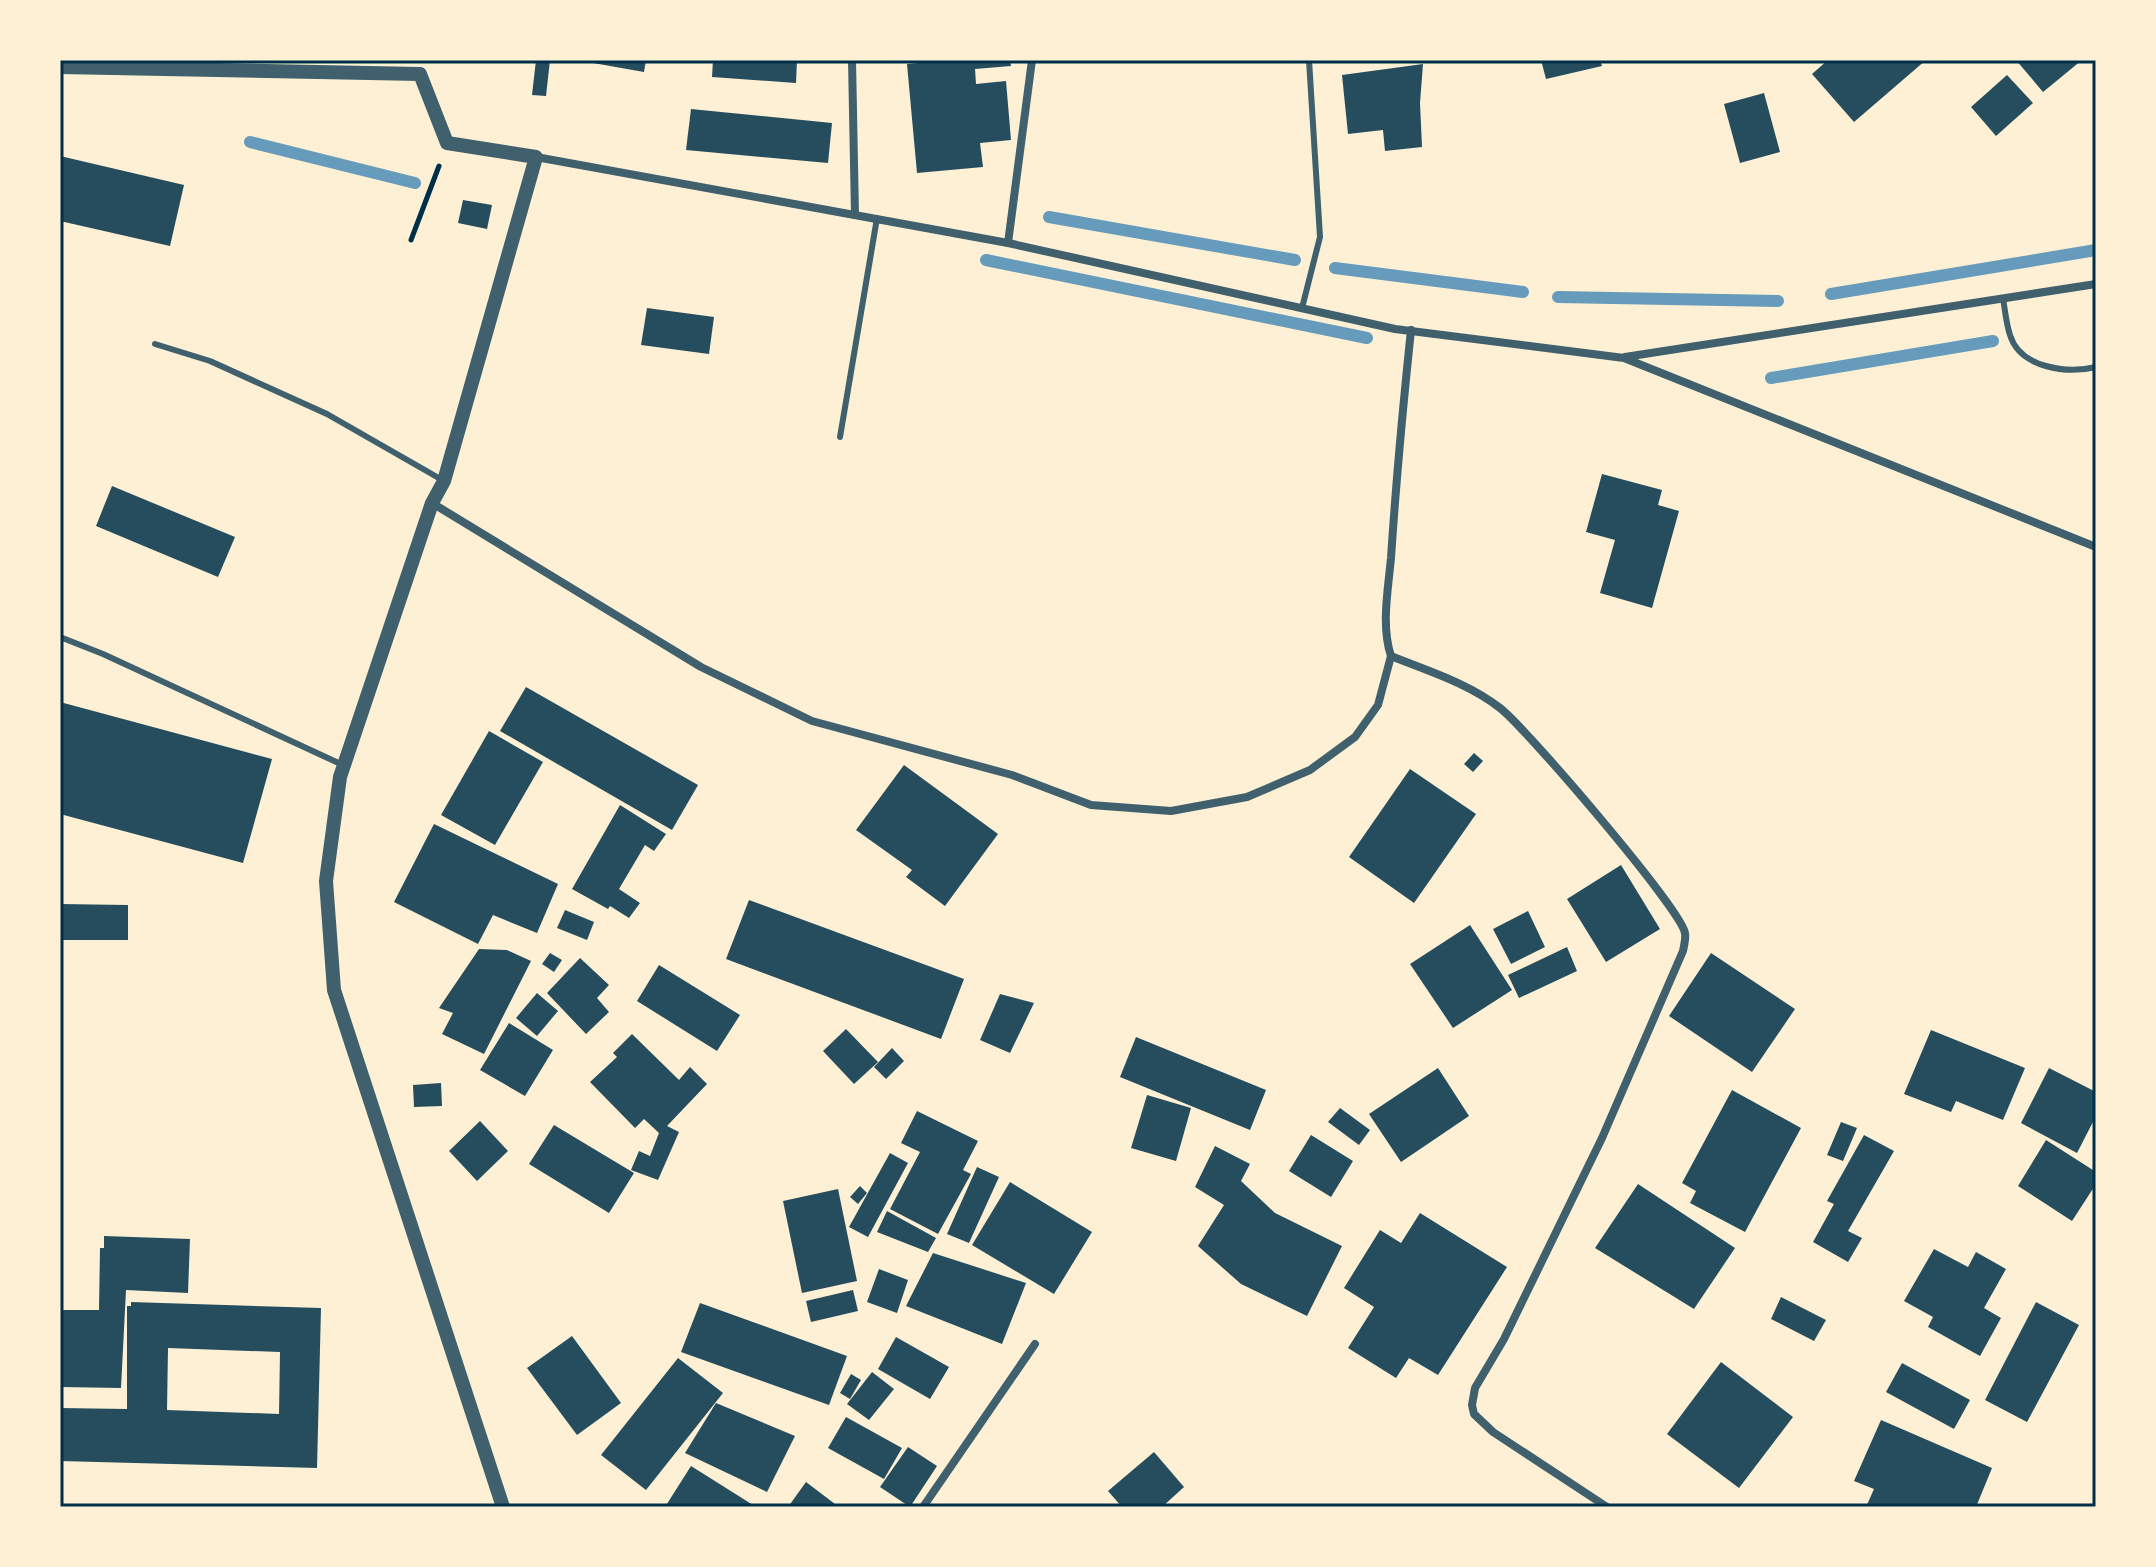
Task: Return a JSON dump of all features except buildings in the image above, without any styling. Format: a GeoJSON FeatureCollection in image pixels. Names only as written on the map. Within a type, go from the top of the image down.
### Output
{"type":"FeatureCollection","features":[{"type":"Feature","properties":{"kind":"street"},"geometry":{"type":"LineString","coordinates":[[852,60],[855,215]]}},
{"type":"Feature","properties":{"kind":"street"},"geometry":{"type":"LineString","coordinates":[[1008,243],[1032,60]]}},
{"type":"Feature","properties":{"kind":"street"},"geometry":{"type":"LineString","coordinates":[[60,67],[420,74],[447,143],[1008,243],[1411,330],[1624,358],[2096,547]]}},
{"type":"Feature","properties":{"kind":"street"},"geometry":{"type":"LineString","coordinates":[[503,1507],[334,990],[326,881],[340,777],[432,503],[444,481],[536,157]]}},
{"type":"Feature","properties":{"kind":"street"},"geometry":{"type":"LineString","coordinates":[[1624,358],[2096,284]]}},
{"type":"Feature","properties":{"kind":"street"},"geometry":{"type":"LineString","coordinates":[[432,503],[701,667],[812,721],[1012,775],[1091,805],[1171,811],[1247,797],[1310,770],[1355,737],[1378,705],[1391,656],[1386,640],[1388,598],[1397,465],[1411,330]]}},
{"type":"Feature","properties":{"kind":"street"},"geometry":{"type":"LineString","coordinates":[[1391,656],[1473,689],[1503,710],[1587,804],[1675,914],[1685,933],[1683,951],[1602,1138],[1504,1339],[1475,1388],[1472,1405],[1474,1414],[1493,1432],[1607,1507]]}},
{"type":"Feature","properties":{"kind":"street"},"geometry":{"type":"LineString","coordinates":[[923,1507],[1035,1344]]}},
{"type":"Feature","properties":{"kind":"lane"},"geometry":{"type":"LineString","coordinates":[[1302,308],[1320,237],[1309,60]]}},
{"type":"Feature","properties":{"kind":"lane"},"geometry":{"type":"LineString","coordinates":[[840,437],[877,218]]}},
{"type":"Feature","properties":{"kind":"lane"},"geometry":{"type":"LineString","coordinates":[[2003,298],[2010,338],[2024,356],[2044,366],[2083,370],[2096,367]]}},
{"type":"Feature","properties":{"kind":"lane"},"geometry":{"type":"LineString","coordinates":[[155,344],[210,361],[327,414],[444,481]]}},
{"type":"Feature","properties":{"kind":"lane"},"geometry":{"type":"LineString","coordinates":[[60,637],[345,766]]}},
{"type":"Feature","properties":{"kind":"path"},"geometry":{"type":"LineString","coordinates":[[411,240],[447,143]]}},
{"type":"Feature","properties":{"kind":"waterway"},"geometry":{"type":"LineString","coordinates":[[250,142],[415,183]]}},
{"type":"Feature","properties":{"kind":"waterway"},"geometry":{"type":"LineString","coordinates":[[1049,217],[1295,260]]}},
{"type":"Feature","properties":{"kind":"waterway"},"geometry":{"type":"LineString","coordinates":[[1831,294],[2096,250]]}},
{"type":"Feature","properties":{"kind":"waterway"},"geometry":{"type":"LineString","coordinates":[[986,260],[1367,338]]}},
{"type":"Feature","properties":{"kind":"waterway"},"geometry":{"type":"LineString","coordinates":[[1335,268],[1523,292]]}},
{"type":"Feature","properties":{"kind":"waterway"},"geometry":{"type":"LineString","coordinates":[[1558,297],[1778,301]]}},
{"type":"Feature","properties":{"kind":"waterway"},"geometry":{"type":"LineString","coordinates":[[1771,378],[1993,341]]}}]}
